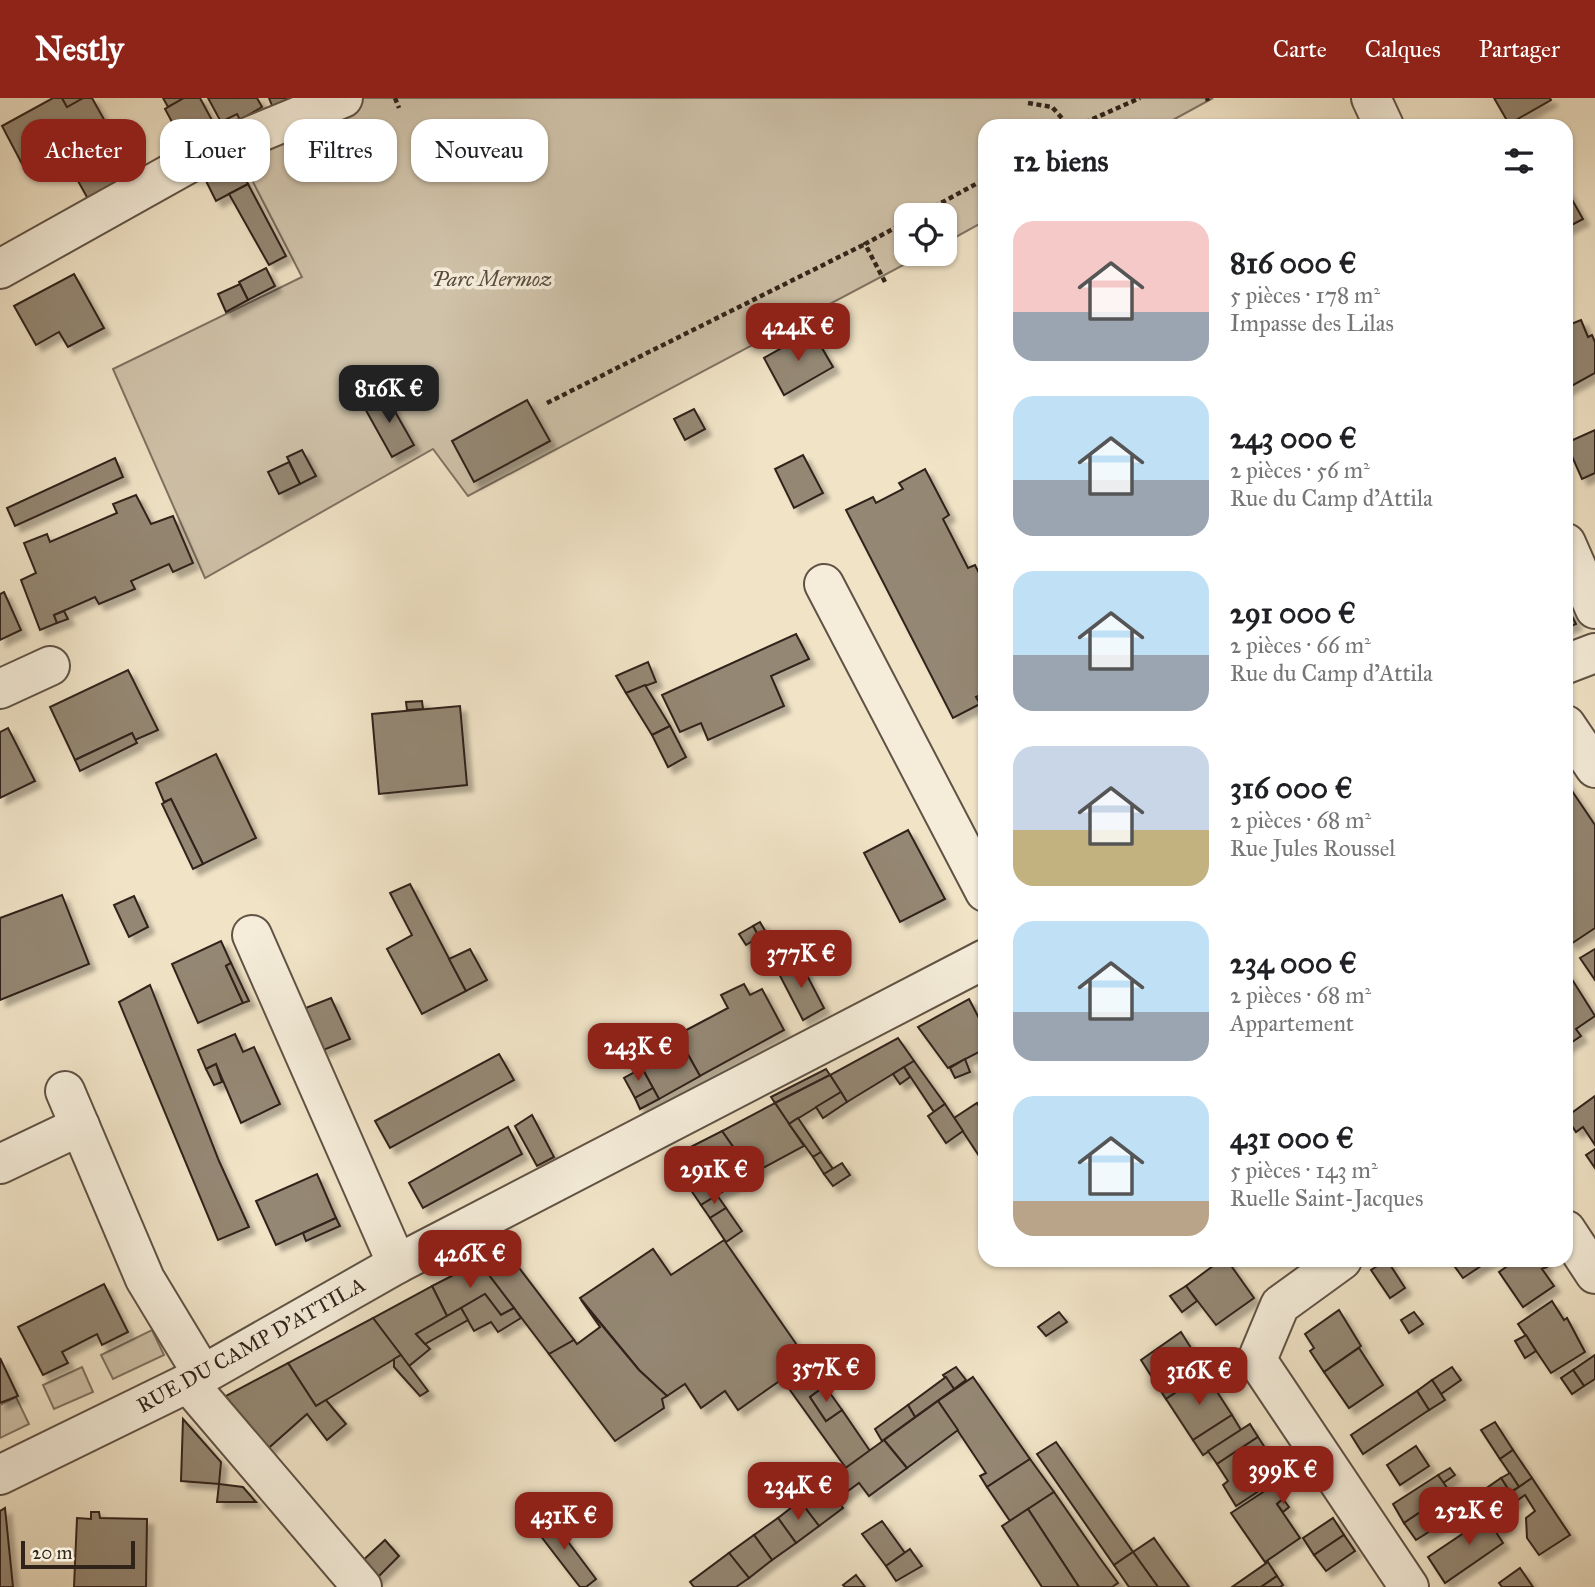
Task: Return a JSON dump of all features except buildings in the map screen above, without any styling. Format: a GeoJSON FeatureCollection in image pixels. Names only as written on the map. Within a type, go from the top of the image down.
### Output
{"type":"FeatureCollection","features":[{"type":"Feature","properties":{"kind":"street"},"geometry":{"type":"LineString","coordinates":[[0,270],[204,155],[343,98]]}},
{"type":"Feature","properties":{"kind":"street"},"geometry":{"type":"LineString","coordinates":[[1371,98],[1381,119]]}},
{"type":"Feature","properties":{"kind":"street"},"geometry":{"type":"LineString","coordinates":[[1573,559],[1595,609]]}},
{"type":"Feature","properties":{"kind":"street"},"geometry":{"type":"LineString","coordinates":[[824,584],[978,879]]}},
{"type":"Feature","properties":{"kind":"street"},"geometry":{"type":"LineString","coordinates":[[1573,661],[1595,653]]}},
{"type":"Feature","properties":{"kind":"street"},"geometry":{"type":"LineString","coordinates":[[0,689],[50,666]]}},
{"type":"Feature","properties":{"kind":"street"},"geometry":{"type":"LineString","coordinates":[[1573,735],[1595,768]]}},
{"type":"Feature","properties":{"kind":"street"},"geometry":{"type":"LineString","coordinates":[[252,935],[397,1264]]}},
{"type":"Feature","properties":{"kind":"street","name":"RUE DU CAMP D'ATTILA"},"geometry":{"type":"LineString","coordinates":[[0,1475],[195,1379],[397,1264],[978,963]]}},
{"type":"Feature","properties":{"kind":"street"},"geometry":{"type":"LineString","coordinates":[[65,1091],[145,1279],[195,1379],[362,1587]]}},
{"type":"Feature","properties":{"kind":"street"},"geometry":{"type":"LineString","coordinates":[[0,1164],[80,1126]]}},
{"type":"Feature","properties":{"kind":"street"},"geometry":{"type":"LineString","coordinates":[[1573,1241],[1595,1274]]}},
{"type":"Feature","properties":{"kind":"street"},"geometry":{"type":"LineString","coordinates":[[1332,1267],[1280,1305],[1257,1360],[1409,1587]]}},
{"type":"Feature","properties":{"kind":"path"},"geometry":{"type":"LineString","coordinates":[[395,98],[399,108]]}},
{"type":"Feature","properties":{"kind":"path"},"geometry":{"type":"LineString","coordinates":[[1093,119],[1140,98]]}},
{"type":"Feature","properties":{"kind":"path"},"geometry":{"type":"LineString","coordinates":[[1028,103],[1052,107],[1063,119]]}},
{"type":"Feature","properties":{"kind":"path"},"geometry":{"type":"LineString","coordinates":[[942,203],[978,184]]}},
{"type":"Feature","properties":{"kind":"path"},"geometry":{"type":"LineString","coordinates":[[547,403],[894,228]]}},
{"type":"Feature","properties":{"kind":"path"},"geometry":{"type":"LineString","coordinates":[[865,244],[885,282]]}},
{"type":"Feature","properties":{"kind":"green space","name":"Parc Mermoz"},"geometry":{"type":"Polygon","coordinates":[[[361,98],[1213,98],[1175,119],[978,119],[978,225],[957,236],[957,203],[894,203],[894,266],[901,266],[468,496],[433,449],[205,578],[113,369],[302,277],[253,182],[270,182],[270,139],[284,132],[284,182],[397,182],[397,119],[314,119],[361,98]]]}},
{"type":"Feature","properties":{"kind":"green space"},"geometry":{"type":"Polygon","coordinates":[[[152,1330],[164,1355],[113,1379],[101,1355],[152,1330]]]}},
{"type":"Feature","properties":{"kind":"green space"},"geometry":{"type":"Polygon","coordinates":[[[82,1367],[93,1392],[54,1409],[43,1385],[82,1367]]]}},
{"type":"Feature","properties":{"kind":"green space"},"geometry":{"type":"Polygon","coordinates":[[[16,1397],[29,1424],[0,1438],[0,1405],[16,1397]]]}}]}
